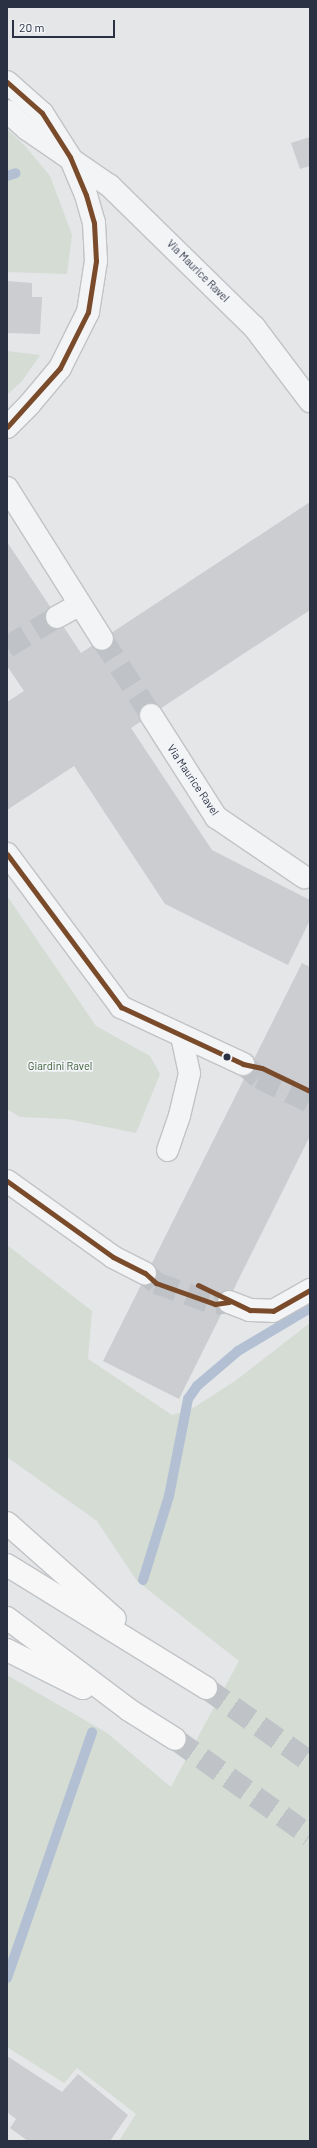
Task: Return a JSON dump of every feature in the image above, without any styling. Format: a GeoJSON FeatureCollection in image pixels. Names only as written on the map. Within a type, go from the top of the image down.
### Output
{"type":"FeatureCollection","features":[{"type":"Feature","properties":{"kind":"highway"},"geometry":{"type":"LineString","coordinates":[[7,1523],[158,1656]]}},
{"type":"Feature","properties":{"kind":"highway"},"geometry":{"type":"LineString","coordinates":[[7,1565],[158,1656],[206,1688]]}},
{"type":"Feature","properties":{"kind":"highway"},"geometry":{"type":"LineString","coordinates":[[7,1618],[129,1710],[175,1740]]}},
{"type":"Feature","properties":{"kind":"highway"},"geometry":{"type":"LineString","coordinates":[[7,1650],[129,1710]]}},
{"type":"Feature","properties":{"kind":"street","name":"Via Maurice Ravel"},"geometry":{"type":"LineString","coordinates":[[7,82],[42,113],[70,157],[86,195],[94,223],[96,262],[88,312],[60,368],[29,405],[7,426]]}},
{"type":"Feature","properties":{"kind":"street","name":"Via Maurice Ravel"},"geometry":{"type":"LineString","coordinates":[[7,111],[27,128],[110,186],[254,327],[310,401]]}},
{"type":"Feature","properties":{"kind":"street"},"geometry":{"type":"LineString","coordinates":[[7,488],[102,639]]}},
{"type":"Feature","properties":{"kind":"street"},"geometry":{"type":"LineString","coordinates":[[56,617],[80,604]]}},
{"type":"Feature","properties":{"kind":"street","name":"Via Maurice Ravel"},"geometry":{"type":"LineString","coordinates":[[151,715],[216,817],[304,877]]}},
{"type":"Feature","properties":{"kind":"street"},"geometry":{"type":"LineString","coordinates":[[7,854],[122,1008],[243,1064]]}},
{"type":"Feature","properties":{"kind":"street"},"geometry":{"type":"LineString","coordinates":[[7,1180],[113,1257],[145,1273]]}},
{"type":"Feature","properties":{"kind":"street"},"geometry":{"type":"LineString","coordinates":[[229,1302],[250,1310],[273,1311],[310,1290]]}},
{"type":"Feature","properties":{"kind":"lane"},"geometry":{"type":"LineString","coordinates":[[167,1150],[179,1114],[189,1073],[181,1036]]}},
{"type":"Feature","properties":{"kind":"green space"},"geometry":{"type":"Polygon","coordinates":[[[7,129],[25,146],[50,176],[72,235],[67,274],[7,272],[7,129]]]}},
{"type":"Feature","properties":{"kind":"green space"},"geometry":{"type":"Polygon","coordinates":[[[7,351],[40,355],[22,381],[7,395],[7,351]]]}},
{"type":"Feature","properties":{"kind":"green space","name":"Giardini Ravel"},"geometry":{"type":"Polygon","coordinates":[[[7,896],[96,1026],[150,1056],[160,1074],[136,1133],[67,1119],[20,1117],[7,1109],[7,896]]]}},
{"type":"Feature","properties":{"kind":"green space"},"geometry":{"type":"Polygon","coordinates":[[[7,1245],[92,1311],[88,1359],[172,1415],[190,1410],[235,1381],[310,1323],[310,2141],[119,2141],[136,2114],[77,2068],[64,2083],[7,2047],[7,1675],[107,1733],[171,1787],[239,1661],[137,1581],[97,1521],[7,1457],[7,1245]]]}},
{"type":"Feature","properties":{"kind":"building"},"geometry":{"type":"Polygon","coordinates":[[[310,137],[310,166],[300,169],[291,143],[310,137]]]}},
{"type":"Feature","properties":{"kind":"building"},"geometry":{"type":"Polygon","coordinates":[[[7,281],[32,283],[32,297],[42,297],[40,334],[7,333],[7,281]]]}},
{"type":"Feature","properties":{"kind":"building"},"geometry":{"type":"Polygon","coordinates":[[[310,502],[310,610],[131,728],[212,850],[310,900],[310,920],[288,965],[165,904],[74,766],[7,810],[7,702],[24,691],[7,666],[7,542],[81,653],[310,502]]]}},
{"type":"Feature","properties":{"kind":"building"},"geometry":{"type":"Polygon","coordinates":[[[302,963],[310,967],[310,1136],[179,1399],[103,1361],[302,963]]]}},
{"type":"Feature","properties":{"kind":"building"},"geometry":{"type":"Polygon","coordinates":[[[7,2056],[62,2092],[78,2074],[128,2115],[110,2141],[28,2141],[10,2128],[16,2119],[7,2112],[7,2056]]]}},
{"type":"Feature","properties":{"kind":"waterway"},"geometry":{"type":"LineString","coordinates":[[7,176],[16,173]]}},
{"type":"Feature","properties":{"kind":"waterway"},"geometry":{"type":"LineString","coordinates":[[143,1580],[169,1496],[188,1399],[197,1386],[238,1351],[310,1308]]}},
{"type":"Feature","properties":{"kind":"waterway"},"geometry":{"type":"LineString","coordinates":[[7,1978],[92,1732]]}},
{"type":"Feature","properties":{"kind":"tunnel"},"geometry":{"type":"LineString","coordinates":[[7,647],[57,617]]}},
{"type":"Feature","properties":{"kind":"tunnel"},"geometry":{"type":"LineString","coordinates":[[102,639],[151,715]]}},
{"type":"Feature","properties":{"kind":"tunnel"},"geometry":{"type":"LineString","coordinates":[[243,1064],[259,1078],[310,1102]]}},
{"type":"Feature","properties":{"kind":"tunnel"},"geometry":{"type":"LineString","coordinates":[[145,1273],[156,1283],[215,1304],[229,1302]]}},
{"type":"Feature","properties":{"kind":"tunnel"},"geometry":{"type":"LineString","coordinates":[[206,1688],[310,1762]]}},
{"type":"Feature","properties":{"kind":"tunnel"},"geometry":{"type":"LineString","coordinates":[[175,1739],[310,1836]]}},
{"type":"Feature","properties":{"kind":"transit line"},"geometry":{"type":"LineString","coordinates":[[7,82],[42,113],[70,157],[86,195],[94,223],[96,261],[88,312],[60,368],[7,427]]}},
{"type":"Feature","properties":{"kind":"transit line"},"geometry":{"type":"LineString","coordinates":[[7,854],[121,1007],[243,1064],[262,1068],[310,1091]]}},
{"type":"Feature","properties":{"kind":"transit line"},"geometry":{"type":"LineString","coordinates":[[7,1181],[113,1257],[145,1273],[156,1283],[215,1304],[229,1302]]}},
{"type":"Feature","properties":{"kind":"transit line"},"geometry":{"type":"LineString","coordinates":[[198,1285],[250,1310],[273,1311],[310,1290]]}}]}
